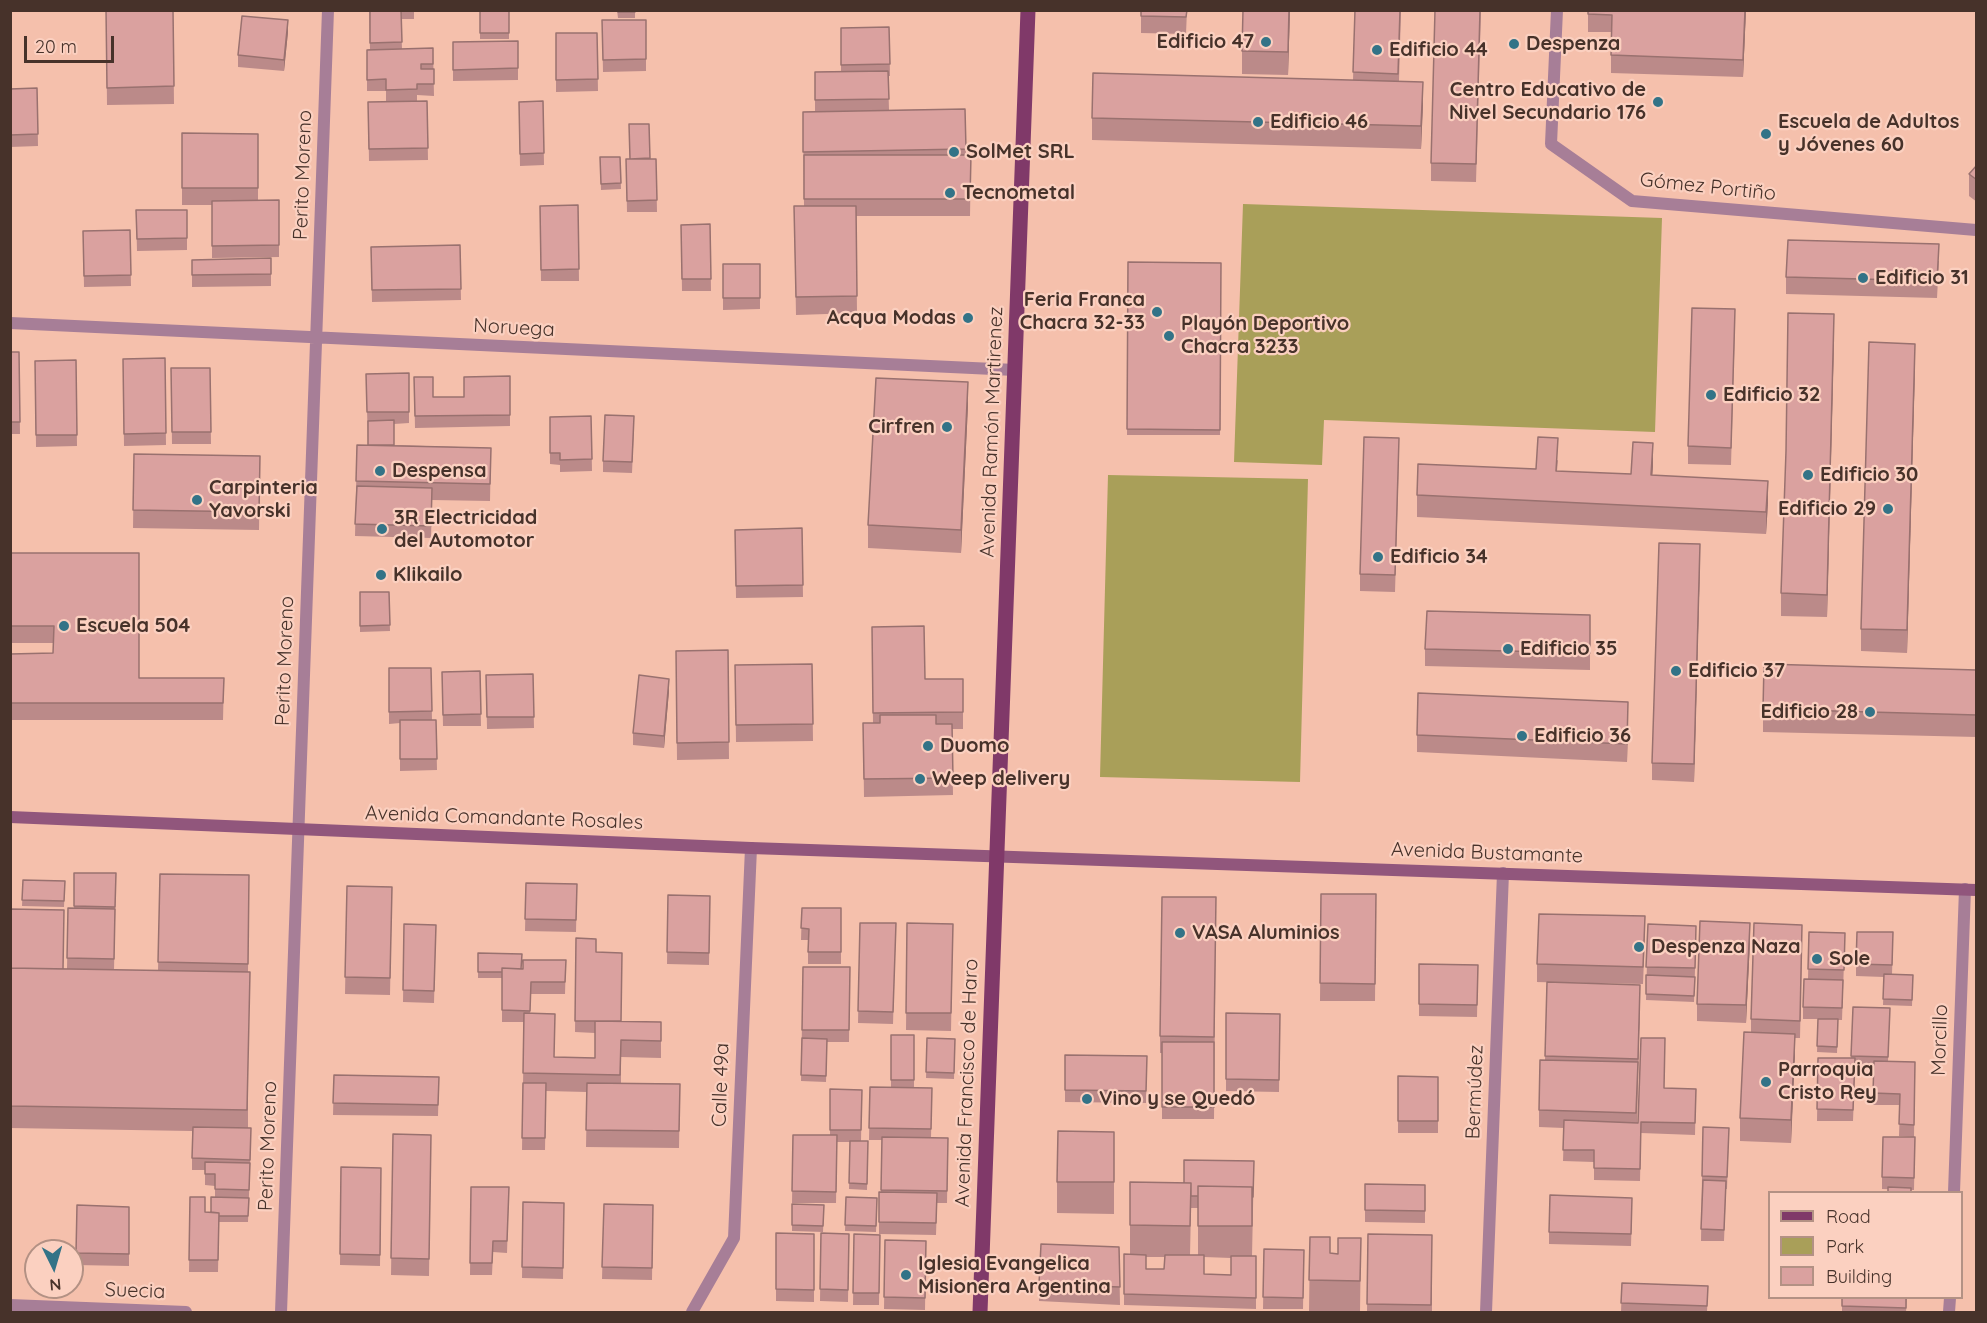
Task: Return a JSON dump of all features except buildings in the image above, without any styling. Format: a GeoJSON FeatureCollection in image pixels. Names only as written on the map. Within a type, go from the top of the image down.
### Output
{"type":"FeatureCollection","features":[{"type":"Feature","properties":{"kind":"main road","name":"Avenida Ramón Martirenez"},"geometry":{"type":"LineString","coordinates":[[997,855],[1028,10]]}},
{"type":"Feature","properties":{"kind":"main road","name":"Avenida Comandante Rosales"},"geometry":{"type":"LineString","coordinates":[[10,817],[751,848],[997,855]]}},
{"type":"Feature","properties":{"kind":"main road","name":"Avenida Bustamante"},"geometry":{"type":"LineString","coordinates":[[997,855],[1971,889]]}},
{"type":"Feature","properties":{"kind":"main road","name":"Avenida Francisco de Haro"},"geometry":{"type":"LineString","coordinates":[[980,1312],[997,855]]}},
{"type":"Feature","properties":{"kind":"street","name":"Perito Moreno"},"geometry":{"type":"LineString","coordinates":[[281,1312],[328,10]]}},
{"type":"Feature","properties":{"kind":"street","name":"Gómez Portiño"},"geometry":{"type":"LineString","coordinates":[[1557,10],[1551,144],[1632,201],[1977,230]]}},
{"type":"Feature","properties":{"kind":"street","name":"Noruega"},"geometry":{"type":"LineString","coordinates":[[10,323],[1015,370]]}},
{"type":"Feature","properties":{"kind":"street","name":"Calle 49a"},"geometry":{"type":"LineString","coordinates":[[692,1312],[734,1238],[751,848]]}},
{"type":"Feature","properties":{"kind":"street","name":"Bermúdez"},"geometry":{"type":"LineString","coordinates":[[1486,1312],[1503,873]]}},
{"type":"Feature","properties":{"kind":"street","name":"Morcillo"},"geometry":{"type":"LineString","coordinates":[[1954,1191],[1971,889]]}},
{"type":"Feature","properties":{"kind":"street","name":"Suecia"},"geometry":{"type":"LineString","coordinates":[[10,1305],[186,1312]]}},
{"type":"Feature","properties":{"kind":"green space"},"geometry":{"type":"Polygon","coordinates":[[[1243,204],[1662,218],[1655,432],[1324,420],[1322,465],[1234,462],[1243,204]]]}},
{"type":"Feature","properties":{"kind":"green space"},"geometry":{"type":"Polygon","coordinates":[[[1108,475],[1308,479],[1300,782],[1100,777],[1108,475]]]}},
{"type":"Feature","properties":{"kind":"place","name":"Edificio 47"},"geometry":{"type":"Point","coordinates":[1266,42]}},
{"type":"Feature","properties":{"kind":"place","name":"Despenza"},"geometry":{"type":"Point","coordinates":[1514,44]}},
{"type":"Feature","properties":{"kind":"place","name":"Edificio 44"},"geometry":{"type":"Point","coordinates":[1377,50]}},
{"type":"Feature","properties":{"kind":"place","name":"Centro Educativo de Nivel Secundario 176"},"geometry":{"type":"Point","coordinates":[1658,102]}},
{"type":"Feature","properties":{"kind":"place","name":"Edificio 46"},"geometry":{"type":"Point","coordinates":[1258,122]}},
{"type":"Feature","properties":{"kind":"place","name":"Escuela de Adultos y Jóvenes 60"},"geometry":{"type":"Point","coordinates":[1766,134]}},
{"type":"Feature","properties":{"kind":"place","name":"SolMet SRL"},"geometry":{"type":"Point","coordinates":[954,152]}},
{"type":"Feature","properties":{"kind":"place","name":"Tecnometal"},"geometry":{"type":"Point","coordinates":[950,193]}},
{"type":"Feature","properties":{"kind":"place","name":"Edificio 31"},"geometry":{"type":"Point","coordinates":[1863,278]}},
{"type":"Feature","properties":{"kind":"place","name":"Feria Franca Chacra 32-33"},"geometry":{"type":"Point","coordinates":[1157,312]}},
{"type":"Feature","properties":{"kind":"place","name":"Acqua Modas"},"geometry":{"type":"Point","coordinates":[968,318]}},
{"type":"Feature","properties":{"kind":"place","name":"Playón Deportivo Chacra 3233"},"geometry":{"type":"Point","coordinates":[1169,336]}},
{"type":"Feature","properties":{"kind":"place","name":"Edificio 32"},"geometry":{"type":"Point","coordinates":[1711,395]}},
{"type":"Feature","properties":{"kind":"place","name":"Cirfren"},"geometry":{"type":"Point","coordinates":[947,427]}},
{"type":"Feature","properties":{"kind":"place","name":"Despensa"},"geometry":{"type":"Point","coordinates":[380,471]}},
{"type":"Feature","properties":{"kind":"place","name":"Edificio 30"},"geometry":{"type":"Point","coordinates":[1808,475]}},
{"type":"Feature","properties":{"kind":"place","name":"Carpinteria Yavorski"},"geometry":{"type":"Point","coordinates":[197,500]}},
{"type":"Feature","properties":{"kind":"place","name":"Edificio 29"},"geometry":{"type":"Point","coordinates":[1888,509]}},
{"type":"Feature","properties":{"kind":"place","name":"3R Electricidad del Automotor"},"geometry":{"type":"Point","coordinates":[382,529]}},
{"type":"Feature","properties":{"kind":"place","name":"Edificio 34"},"geometry":{"type":"Point","coordinates":[1378,557]}},
{"type":"Feature","properties":{"kind":"place","name":"Klikailo"},"geometry":{"type":"Point","coordinates":[381,575]}},
{"type":"Feature","properties":{"kind":"place","name":"Escuela 504"},"geometry":{"type":"Point","coordinates":[64,626]}},
{"type":"Feature","properties":{"kind":"place","name":"Edificio 35"},"geometry":{"type":"Point","coordinates":[1508,649]}},
{"type":"Feature","properties":{"kind":"place","name":"Edificio 37"},"geometry":{"type":"Point","coordinates":[1676,671]}},
{"type":"Feature","properties":{"kind":"place","name":"Edificio 28"},"geometry":{"type":"Point","coordinates":[1870,712]}},
{"type":"Feature","properties":{"kind":"place","name":"Edificio 36"},"geometry":{"type":"Point","coordinates":[1522,736]}},
{"type":"Feature","properties":{"kind":"place","name":"Duomo"},"geometry":{"type":"Point","coordinates":[928,746]}},
{"type":"Feature","properties":{"kind":"place","name":"Weep delivery"},"geometry":{"type":"Point","coordinates":[920,779]}},
{"type":"Feature","properties":{"kind":"place","name":"VASA Aluminios"},"geometry":{"type":"Point","coordinates":[1180,933]}},
{"type":"Feature","properties":{"kind":"place","name":"Despenza Naza"},"geometry":{"type":"Point","coordinates":[1639,947]}},
{"type":"Feature","properties":{"kind":"place","name":"Sole"},"geometry":{"type":"Point","coordinates":[1817,959]}},
{"type":"Feature","properties":{"kind":"place","name":"Parroquia Cristo Rey"},"geometry":{"type":"Point","coordinates":[1766,1082]}},
{"type":"Feature","properties":{"kind":"place","name":"Vino y se Quedó"},"geometry":{"type":"Point","coordinates":[1087,1099]}},
{"type":"Feature","properties":{"kind":"place","name":"Iglesia Evangelica Misionera Argentina"},"geometry":{"type":"Point","coordinates":[906,1275]}}]}
